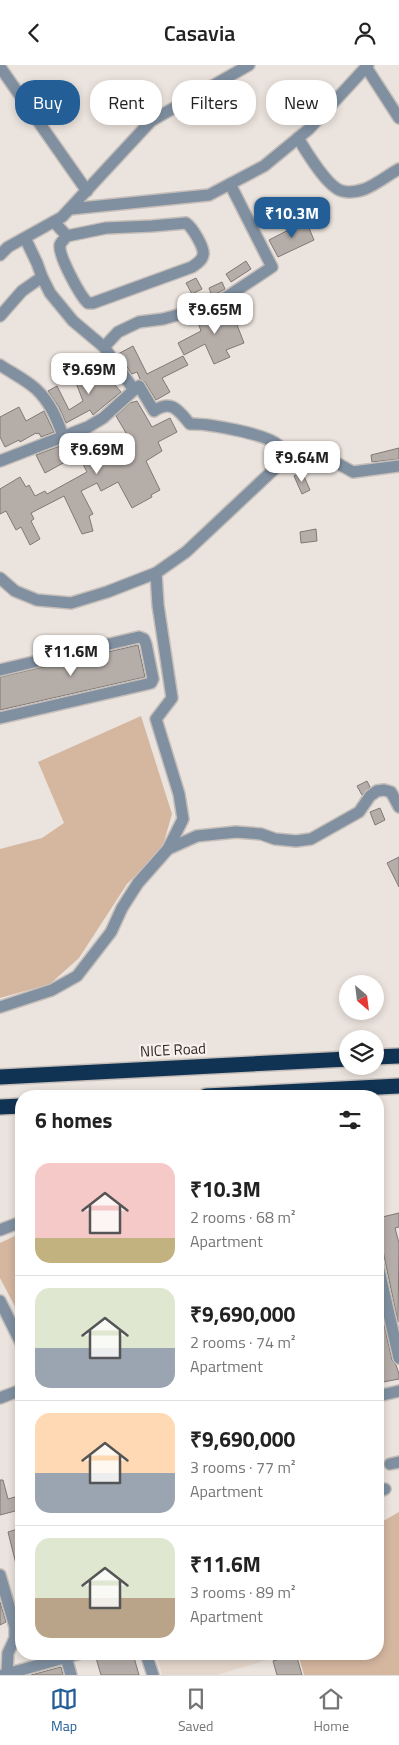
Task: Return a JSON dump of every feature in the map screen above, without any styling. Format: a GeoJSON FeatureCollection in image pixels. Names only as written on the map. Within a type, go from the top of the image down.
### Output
{"type":"FeatureCollection","features":[{"type":"Feature","properties":{"kind":"highway"},"geometry":{"type":"LineString","coordinates":[[384,1057],[399,1056]]}},
{"type":"Feature","properties":{"kind":"highway","name":"NICE Road"},"geometry":{"type":"LineString","coordinates":[[0,1077],[339,1059]]}},
{"type":"Feature","properties":{"kind":"highway"},"geometry":{"type":"LineString","coordinates":[[322,1090],[399,1086]]}},
{"type":"Feature","properties":{"kind":"highway"},"geometry":{"type":"LineString","coordinates":[[0,1107],[15,1106]]}},
{"type":"Feature","properties":{"kind":"street"},"geometry":{"type":"LineString","coordinates":[[0,255],[8,247],[62,217],[151,121],[249,65]]}},
{"type":"Feature","properties":{"kind":"street"},"geometry":{"type":"LineString","coordinates":[[70,209],[209,195],[264,166],[309,129],[367,66],[399,119]]}},
{"type":"Feature","properties":{"kind":"street"},"geometry":{"type":"LineString","coordinates":[[0,67],[87,191]]}},
{"type":"Feature","properties":{"kind":"street"},"geometry":{"type":"LineString","coordinates":[[298,137],[311,159],[333,186],[342,191],[365,189],[399,169]]}},
{"type":"Feature","properties":{"kind":"street"},"geometry":{"type":"LineString","coordinates":[[104,347],[118,332],[139,323],[163,319],[218,302],[272,267],[230,184]]}},
{"type":"Feature","properties":{"kind":"street"},"geometry":{"type":"LineString","coordinates":[[54,222],[67,236]]}},
{"type":"Feature","properties":{"kind":"street"},"geometry":{"type":"LineString","coordinates":[[186,223],[193,230],[204,252],[203,257],[192,267],[93,303],[88,303],[73,281],[60,252],[60,245],[67,236],[106,228],[152,227],[186,223]]}},
{"type":"Feature","properties":{"kind":"street"},"geometry":{"type":"LineString","coordinates":[[25,238],[50,293],[73,321],[104,347],[134,390]]}},
{"type":"Feature","properties":{"kind":"street"},"geometry":{"type":"LineString","coordinates":[[0,316],[22,291],[42,277]]}},
{"type":"Feature","properties":{"kind":"street"},"geometry":{"type":"LineString","coordinates":[[0,365],[36,389],[55,415],[63,436]]}},
{"type":"Feature","properties":{"kind":"street"},"geometry":{"type":"LineString","coordinates":[[0,461],[88,427],[103,418],[139,386],[154,411],[162,406],[169,406],[177,409],[190,424],[201,423],[223,427],[267,439],[278,445],[286,458]]}},
{"type":"Feature","properties":{"kind":"street"},"geometry":{"type":"LineString","coordinates":[[0,578],[15,591],[38,600],[71,603],[107,592],[156,573],[186,552],[286,458],[326,457],[352,472],[399,466]]}},
{"type":"Feature","properties":{"kind":"street"},"geometry":{"type":"LineString","coordinates":[[0,1007],[52,990],[77,976],[111,932],[122,908],[138,883],[168,849],[183,819],[179,794],[156,719],[172,697],[158,605],[156,573]]}},
{"type":"Feature","properties":{"kind":"street"},"geometry":{"type":"LineString","coordinates":[[0,671],[138,637],[144,639],[146,644],[153,679],[151,683],[0,718]]}},
{"type":"Feature","properties":{"kind":"street"},"geometry":{"type":"LineString","coordinates":[[168,849],[198,836],[236,832],[261,834],[275,839],[296,841],[311,839],[359,813],[370,796],[377,791],[391,792],[399,807]]}},
{"type":"Feature","properties":{"kind":"street"},"geometry":{"type":"LineString","coordinates":[[0,1231],[15,1225]]}},
{"type":"Feature","properties":{"kind":"street"},"geometry":{"type":"LineString","coordinates":[[384,1288],[396,1333],[399,1358]]}},
{"type":"Feature","properties":{"kind":"street"},"geometry":{"type":"LineString","coordinates":[[0,1301],[15,1331]]}},
{"type":"Feature","properties":{"kind":"street"},"geometry":{"type":"LineString","coordinates":[[384,1395],[399,1391]]}},
{"type":"Feature","properties":{"kind":"street"},"geometry":{"type":"LineString","coordinates":[[0,1398],[15,1392]]}},
{"type":"Feature","properties":{"kind":"street"},"geometry":{"type":"LineString","coordinates":[[0,1575],[15,1627],[15,1638],[8,1653],[5,1674],[55,1660]]}},
{"type":"Feature","properties":{"kind":"street"},"geometry":{"type":"LineString","coordinates":[[67,1660],[71,1675]]}},
{"type":"Feature","properties":{"kind":"street"},"geometry":{"type":"LineString","coordinates":[[148,1660],[152,1675]]}},
{"type":"Feature","properties":{"kind":"shaded area"},"geometry":{"type":"Polygon","coordinates":[[[141,716],[172,814],[162,849],[127,884],[79,958],[50,984],[0,998],[0,849],[42,838],[64,823],[38,762],[141,716]]]}},
{"type":"Feature","properties":{"kind":"shaded area"},"geometry":{"type":"Polygon","coordinates":[[[15,1236],[15,1307],[0,1278],[0,1243],[15,1236]]]}},
{"type":"Feature","properties":{"kind":"shaded area"},"geometry":{"type":"Polygon","coordinates":[[[399,1512],[399,1675],[304,1675],[300,1660],[384,1660],[384,1521],[399,1512]]]}},
{"type":"Feature","properties":{"kind":"shaded area"},"geometry":{"type":"Polygon","coordinates":[[[158,1660],[267,1660],[217,1675],[162,1675],[158,1660]]]}},
{"type":"Feature","properties":{"kind":"building"},"geometry":{"type":"Polygon","coordinates":[[[306,221],[314,240],[278,257],[269,240],[306,221]]]}},
{"type":"Feature","properties":{"kind":"building"},"geometry":{"type":"Polygon","coordinates":[[[246,261],[251,269],[231,282],[226,274],[246,261]]]}},
{"type":"Feature","properties":{"kind":"building"},"geometry":{"type":"Polygon","coordinates":[[[196,278],[202,289],[192,294],[186,283],[196,278]]]}},
{"type":"Feature","properties":{"kind":"building"},"geometry":{"type":"Polygon","coordinates":[[[222,282],[225,289],[212,296],[209,288],[222,282]]]}},
{"type":"Feature","properties":{"kind":"building"},"geometry":{"type":"Polygon","coordinates":[[[229,304],[244,343],[226,350],[230,357],[214,364],[205,344],[184,355],[178,343],[201,331],[196,317],[222,309],[229,304]]]}},
{"type":"Feature","properties":{"kind":"building"},"geometry":{"type":"Polygon","coordinates":[[[133,346],[147,374],[183,356],[188,365],[162,378],[170,392],[156,400],[137,372],[132,374],[118,354],[133,346]]]}},
{"type":"Feature","properties":{"kind":"building"},"geometry":{"type":"Polygon","coordinates":[[[110,369],[119,381],[114,384],[121,392],[93,415],[90,410],[66,423],[59,407],[48,391],[57,386],[69,410],[83,401],[76,383],[90,377],[91,379],[110,369]]]}},
{"type":"Feature","properties":{"kind":"building"},"geometry":{"type":"Polygon","coordinates":[[[137,401],[152,427],[170,418],[177,432],[158,442],[162,451],[146,461],[160,490],[151,495],[152,497],[132,508],[118,482],[101,491],[97,483],[81,491],[93,514],[89,516],[93,531],[82,534],[64,496],[31,513],[34,519],[31,521],[40,539],[30,545],[21,527],[16,530],[6,511],[0,514],[0,489],[20,477],[26,487],[29,485],[35,496],[45,491],[47,494],[87,472],[82,462],[121,442],[119,437],[126,433],[116,416],[130,403],[137,401]]]}},
{"type":"Feature","properties":{"kind":"building"},"geometry":{"type":"Polygon","coordinates":[[[19,407],[26,421],[44,411],[54,432],[41,437],[39,433],[36,433],[20,442],[19,440],[5,447],[0,437],[0,417],[19,407]]]}},
{"type":"Feature","properties":{"kind":"building"},"geometry":{"type":"Polygon","coordinates":[[[68,443],[71,448],[60,454],[65,462],[45,473],[36,455],[68,443]]]}},
{"type":"Feature","properties":{"kind":"building"},"geometry":{"type":"Polygon","coordinates":[[[399,448],[399,459],[372,462],[371,455],[399,448]]]}},
{"type":"Feature","properties":{"kind":"building"},"geometry":{"type":"Polygon","coordinates":[[[302,472],[310,490],[302,494],[294,476],[302,472]]]}},
{"type":"Feature","properties":{"kind":"building"},"geometry":{"type":"Polygon","coordinates":[[[316,529],[317,541],[301,543],[300,532],[316,529]]]}},
{"type":"Feature","properties":{"kind":"building"},"geometry":{"type":"Polygon","coordinates":[[[138,645],[145,677],[0,710],[0,677],[138,645]]]}},
{"type":"Feature","properties":{"kind":"building"},"geometry":{"type":"Polygon","coordinates":[[[367,781],[370,787],[362,795],[357,786],[367,781]]]}},
{"type":"Feature","properties":{"kind":"building"},"geometry":{"type":"Polygon","coordinates":[[[380,808],[385,820],[375,825],[370,812],[380,808]]]}},
{"type":"Feature","properties":{"kind":"building"},"geometry":{"type":"Polygon","coordinates":[[[399,857],[399,887],[387,863],[399,857]]]}},
{"type":"Feature","properties":{"kind":"building"},"geometry":{"type":"Polygon","coordinates":[[[399,1213],[399,1227],[395,1228],[399,1243],[398,1322],[384,1256],[384,1217],[399,1213]]]}},
{"type":"Feature","properties":{"kind":"building"},"geometry":{"type":"Polygon","coordinates":[[[384,1325],[392,1360],[396,1365],[399,1379],[384,1382],[384,1325]]]}},
{"type":"Feature","properties":{"kind":"building"},"geometry":{"type":"Polygon","coordinates":[[[0,1480],[3,1480],[8,1499],[15,1497],[15,1511],[0,1515],[0,1480]]]}},
{"type":"Feature","properties":{"kind":"building"},"geometry":{"type":"Polygon","coordinates":[[[15,1530],[15,1560],[8,1532],[15,1530]]]}},
{"type":"Feature","properties":{"kind":"building"},"geometry":{"type":"Polygon","coordinates":[[[0,1602],[6,1622],[0,1625],[0,1602]]]}},
{"type":"Feature","properties":{"kind":"building"},"geometry":{"type":"Polygon","coordinates":[[[97,1660],[135,1660],[139,1675],[101,1675],[97,1660]]]}},
{"type":"Feature","properties":{"kind":"building"},"geometry":{"type":"Polygon","coordinates":[[[298,1660],[302,1675],[277,1675],[273,1661],[298,1660]]]}},
{"type":"Feature","properties":{"kind":"building"},"geometry":{"type":"Polygon","coordinates":[[[61,1667],[63,1675],[31,1675],[61,1667]]]}}]}
